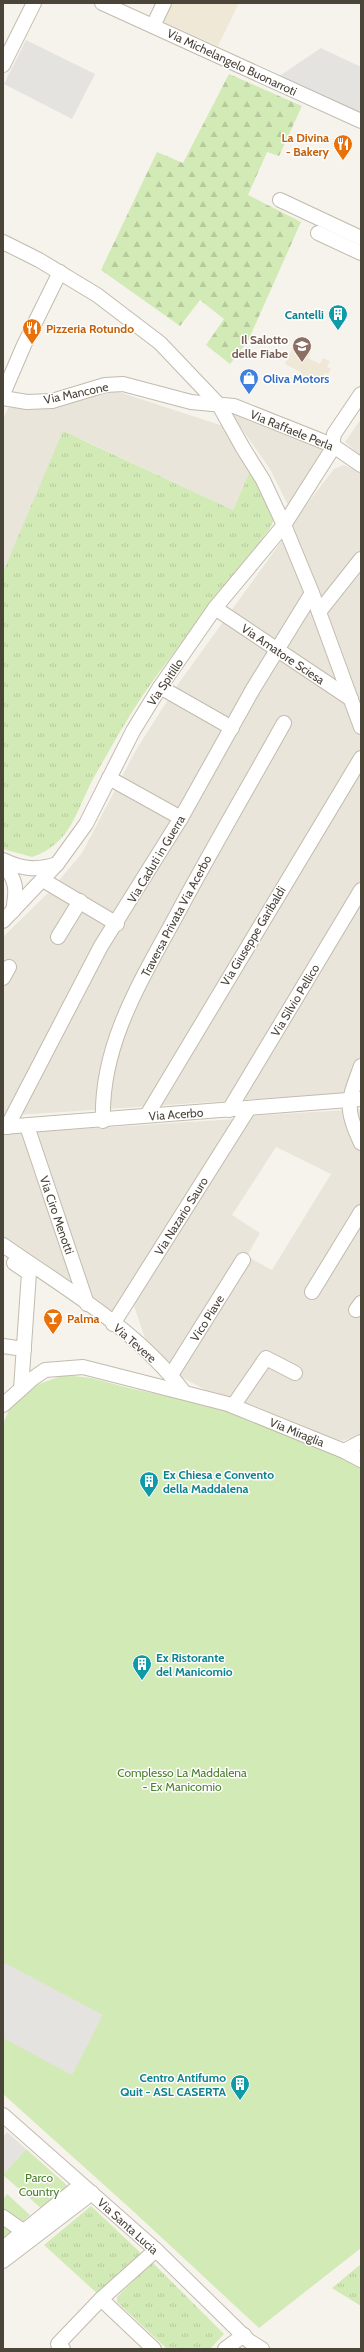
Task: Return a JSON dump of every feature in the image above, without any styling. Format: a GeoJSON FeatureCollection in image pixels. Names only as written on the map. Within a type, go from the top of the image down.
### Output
{"type":"FeatureCollection","features":[{"type":"Feature","properties":{"kind":"street"},"geometry":{"type":"LineString","coordinates":[[3,65],[34,3]]}},
{"type":"Feature","properties":{"kind":"street","name":"Via Michelangelo Buonarroti"},"geometry":{"type":"LineString","coordinates":[[102,3],[361,121]]}},
{"type":"Feature","properties":{"kind":"street"},"geometry":{"type":"LineString","coordinates":[[153,26],[164,3]]}},
{"type":"Feature","properties":{"kind":"street"},"geometry":{"type":"LineString","coordinates":[[280,200],[361,238]]}},
{"type":"Feature","properties":{"kind":"street"},"geometry":{"type":"LineString","coordinates":[[318,233],[361,253]]}},
{"type":"Feature","properties":{"kind":"street"},"geometry":{"type":"LineString","coordinates":[[3,242],[60,272],[97,295],[160,343],[219,405],[263,480],[284,525],[355,701],[361,727]]}},
{"type":"Feature","properties":{"kind":"street"},"geometry":{"type":"LineString","coordinates":[[3,394],[24,345],[60,272]]}},
{"type":"Feature","properties":{"kind":"street","name":"Via Mancone"},"geometry":{"type":"LineString","coordinates":[[3,398],[27,402],[52,401],[105,385],[123,384],[191,402],[219,405]]}},
{"type":"Feature","properties":{"kind":"street","name":"Via Spitillo"},"geometry":{"type":"LineString","coordinates":[[3,921],[57,864],[86,824],[133,731],[160,687],[215,608],[284,525],[321,467],[332,445],[334,434],[361,394]]}},
{"type":"Feature","properties":{"kind":"street","name":"Via Raffaele Perla"},"geometry":{"type":"LineString","coordinates":[[219,405],[234,406],[332,445],[361,465]]}},
{"type":"Feature","properties":{"kind":"street"},"geometry":{"type":"LineString","coordinates":[[319,612],[361,559]]}},
{"type":"Feature","properties":{"kind":"street","name":"Via Caduti in Guerra"},"geometry":{"type":"LineString","coordinates":[[5,1127],[101,946],[117,924],[181,818],[276,650],[312,593]]}},
{"type":"Feature","properties":{"kind":"street","name":"Via Amatore Sciesa"},"geometry":{"type":"LineString","coordinates":[[215,608],[276,650],[355,701]]}},
{"type":"Feature","properties":{"kind":"street"},"geometry":{"type":"LineString","coordinates":[[160,687],[232,728]]}},
{"type":"Feature","properties":{"kind":"street","name":"Traversa Privata Via Acerbo"},"geometry":{"type":"LineString","coordinates":[[103,1120],[102,1104],[106,1074],[126,1011],[206,858],[284,723]]}},
{"type":"Feature","properties":{"kind":"street","name":"Via Giuseppe Garibaldi"},"geometry":{"type":"LineString","coordinates":[[147,1116],[361,758]]}},
{"type":"Feature","properties":{"kind":"street"},"geometry":{"type":"LineString","coordinates":[[109,778],[181,818]]}},
{"type":"Feature","properties":{"kind":"street"},"geometry":{"type":"LineString","coordinates":[[3,862],[28,869],[40,869],[57,864]]}},
{"type":"Feature","properties":{"kind":"street"},"geometry":{"type":"LineString","coordinates":[[3,862],[13,876],[16,887],[13,911]]}},
{"type":"Feature","properties":{"kind":"street"},"geometry":{"type":"LineString","coordinates":[[43,880],[117,924]]}},
{"type":"Feature","properties":{"kind":"street","name":"Via Silvio Pellico"},"geometry":{"type":"LineString","coordinates":[[229,1110],[361,890]]}},
{"type":"Feature","properties":{"kind":"street"},"geometry":{"type":"LineString","coordinates":[[58,936],[80,901]]}},
{"type":"Feature","properties":{"kind":"street"},"geometry":{"type":"LineString","coordinates":[[361,1066],[352,1124],[361,1143]]}},
{"type":"Feature","properties":{"kind":"street","name":"Via Acerbo"},"geometry":{"type":"LineString","coordinates":[[5,1127],[355,1099]]}},
{"type":"Feature","properties":{"kind":"street","name":"Via Nazario Sauro"},"geometry":{"type":"LineString","coordinates":[[113,1324],[249,1108]]}},
{"type":"Feature","properties":{"kind":"street","name":"Via Ciro Menotti"},"geometry":{"type":"LineString","coordinates":[[27,1126],[87,1304]]}},
{"type":"Feature","properties":{"kind":"street"},"geometry":{"type":"LineString","coordinates":[[312,1292],[361,1212]]}},
{"type":"Feature","properties":{"kind":"street","name":"Via Tevere"},"geometry":{"type":"LineString","coordinates":[[3,1245],[113,1324],[171,1375],[183,1391]]}},
{"type":"Feature","properties":{"kind":"street"},"geometry":{"type":"LineString","coordinates":[[3,1256],[29,1273],[21,1389]]}},
{"type":"Feature","properties":{"kind":"street","name":"Vico Piave"},"geometry":{"type":"LineString","coordinates":[[171,1375],[242,1260]]}},
{"type":"Feature","properties":{"kind":"street"},"geometry":{"type":"LineString","coordinates":[[3,1346],[24,1349]]}},
{"type":"Feature","properties":{"kind":"street"},"geometry":{"type":"LineString","coordinates":[[233,1406],[266,1358],[294,1373]]}},
{"type":"Feature","properties":{"kind":"street","name":"Via Miraglia"},"geometry":{"type":"LineString","coordinates":[[3,1405],[45,1370],[83,1367],[183,1391],[233,1406],[344,1451],[361,1460]]}},
{"type":"Feature","properties":{"kind":"street"},"geometry":{"type":"LineString","coordinates":[[344,1451],[361,1442]]}},
{"type":"Feature","properties":{"kind":"street","name":"Via Santa Lucia"},"geometry":{"type":"LineString","coordinates":[[3,2115],[156,2250],[253,2344]]}},
{"type":"Feature","properties":{"kind":"street"},"geometry":{"type":"LineString","coordinates":[[3,2248],[77,2188]]}},
{"type":"Feature","properties":{"kind":"street"},"geometry":{"type":"LineString","coordinates":[[3,2261],[92,2193]]}},
{"type":"Feature","properties":{"kind":"street"},"geometry":{"type":"LineString","coordinates":[[3,2217],[23,2231]]}},
{"type":"Feature","properties":{"kind":"street"},"geometry":{"type":"LineString","coordinates":[[63,2349],[58,2344],[101,2299],[156,2250]]}},
{"type":"Feature","properties":{"kind":"street"},"geometry":{"type":"LineString","coordinates":[[101,2299],[154,2349]]}},
{"type":"Feature","properties":{"kind":"street"},"geometry":{"type":"LineString","coordinates":[[225,2349],[253,2344]]}},
{"type":"Feature","properties":{"kind":"shaded area"},"geometry":{"type":"Polygon","coordinates":[[[171,3],[239,3],[218,46],[162,22],[171,3]]]}},
{"type":"Feature","properties":{"kind":"shaded area"},"geometry":{"type":"Polygon","coordinates":[[[26,40],[95,74],[72,119],[4,84],[26,40]]]}},
{"type":"Feature","properties":{"kind":"shaded area"},"geometry":{"type":"Polygon","coordinates":[[[321,48],[361,67],[361,113],[278,77],[321,48]]]}},
{"type":"Feature","properties":{"kind":"shaded area","name":"Il Salotto delle Fiabe"},"geometry":{"type":"Polygon","coordinates":[[[294,345],[311,353],[308,358],[320,364],[323,358],[330,361],[327,367],[331,369],[328,374],[325,373],[321,381],[315,378],[313,382],[300,375],[301,372],[285,364],[294,345]]]}},
{"type":"Feature","properties":{"kind":"shaded area"},"geometry":{"type":"Polygon","coordinates":[[[113,390],[223,426],[251,469],[233,510],[79,438],[26,521],[3,572],[3,420],[8,408],[64,405],[113,390]]]}},
{"type":"Feature","properties":{"kind":"shaded area"},"geometry":{"type":"Polygon","coordinates":[[[236,410],[328,450],[290,509],[270,469],[232,415],[236,410]]]}},
{"type":"Feature","properties":{"kind":"shaded area"},"geometry":{"type":"Polygon","coordinates":[[[361,419],[361,456],[345,442],[361,419]]]}},
{"type":"Feature","properties":{"kind":"shaded area"},"geometry":{"type":"Polygon","coordinates":[[[344,465],[361,473],[361,718],[290,526],[334,469],[344,465]]]}},
{"type":"Feature","properties":{"kind":"shaded area"},"geometry":{"type":"Polygon","coordinates":[[[286,535],[361,738],[361,1092],[3,1116],[3,937],[51,890],[82,853],[136,750],[176,687],[286,535]]]}},
{"type":"Feature","properties":{"kind":"shaded area"},"geometry":{"type":"Polygon","coordinates":[[[361,1109],[361,1435],[342,1441],[234,1405],[181,1377],[149,1350],[132,1300],[249,1116],[361,1109]],[[276,1147],[232,1215],[260,1233],[247,1256],[272,1270],[331,1174],[276,1147]]]}},
{"type":"Feature","properties":{"kind":"shaded area"},"geometry":{"type":"Polygon","coordinates":[[[236,1119],[110,1319],[3,1243],[3,1134],[236,1119]]]}},
{"type":"Feature","properties":{"kind":"shaded area"},"geometry":{"type":"Polygon","coordinates":[[[3,1962],[103,2015],[72,2075],[3,2038],[3,1962]]]}},
{"type":"Feature","properties":{"kind":"shaded area"},"geometry":{"type":"Polygon","coordinates":[[[7,2132],[26,2149],[3,2175],[3,2137],[7,2132]]]}},
{"type":"Feature","properties":{"kind":"green space"},"geometry":{"type":"Polygon","coordinates":[[[229,74],[302,106],[279,156],[267,152],[248,195],[301,222],[248,341],[230,364],[206,345],[224,319],[200,300],[180,326],[101,270],[157,152],[183,163],[229,74]]]}},
{"type":"Feature","properties":{"kind":"green space"},"geometry":{"type":"Polygon","coordinates":[[[63,431],[233,510],[251,469],[276,515],[270,528],[143,695],[123,726],[93,779],[77,814],[64,835],[56,844],[32,857],[3,849],[3,572],[63,431]]]}},
{"type":"Feature","properties":{"kind":"green space","name":"Complesso La Maddalena - Ex Manicomio"},"geometry":{"type":"Polygon","coordinates":[[[64,1375],[91,1378],[129,1388],[230,1410],[361,1465],[361,2248],[259,2328],[133,2211],[3,2094],[3,1424],[11,1405],[39,1384],[64,1375]]]}},
{"type":"Feature","properties":{"kind":"green space","name":"Parco Country"},"geometry":{"type":"Polygon","coordinates":[[[26,2149],[70,2188],[42,2209],[3,2175],[26,2149]]]}},
{"type":"Feature","properties":{"kind":"green space","name":"Parco Country"},"geometry":{"type":"Polygon","coordinates":[[[7,2194],[30,2215],[3,2239],[3,2200],[7,2194]]]}},
{"type":"Feature","properties":{"kind":"green space"},"geometry":{"type":"Polygon","coordinates":[[[91,2206],[143,2255],[99,2295],[44,2245],[91,2206]]]}},
{"type":"Feature","properties":{"kind":"green space"},"geometry":{"type":"Polygon","coordinates":[[[152,2262],[224,2334],[210,2349],[167,2349],[117,2302],[117,2297],[152,2262]]]}},
{"type":"Feature","properties":{"kind":"green space"},"geometry":{"type":"Polygon","coordinates":[[[361,2264],[361,2306],[332,2288],[361,2264]]]}},
{"type":"Feature","properties":{"kind":"place","name":"La Divina - Bakery"},"geometry":{"type":"Point","coordinates":[343,161]}},
{"type":"Feature","properties":{"kind":"place","name":"Cantelli"},"geometry":{"type":"Point","coordinates":[338,331]}},
{"type":"Feature","properties":{"kind":"place","name":"Pizzeria Rotundo"},"geometry":{"type":"Point","coordinates":[32,345]}},
{"type":"Feature","properties":{"kind":"place","name":"Il Salotto delle Fiabe"},"geometry":{"type":"Point","coordinates":[302,363]}},
{"type":"Feature","properties":{"kind":"place","name":"Oliva Motors"},"geometry":{"type":"Point","coordinates":[249,395]}},
{"type":"Feature","properties":{"kind":"place","name":"Palma"},"geometry":{"type":"Point","coordinates":[53,1335]}},
{"type":"Feature","properties":{"kind":"place","name":"Ex Chiesa e Convento della Maddalena"},"geometry":{"type":"Point","coordinates":[149,1498]}},
{"type":"Feature","properties":{"kind":"place","name":"Ex Ristorante del Manicomio"},"geometry":{"type":"Point","coordinates":[142,1681]}},
{"type":"Feature","properties":{"kind":"place","name":"Centro Antifumo Quit - ASL CASERTA"},"geometry":{"type":"Point","coordinates":[240,2101]}}]}
